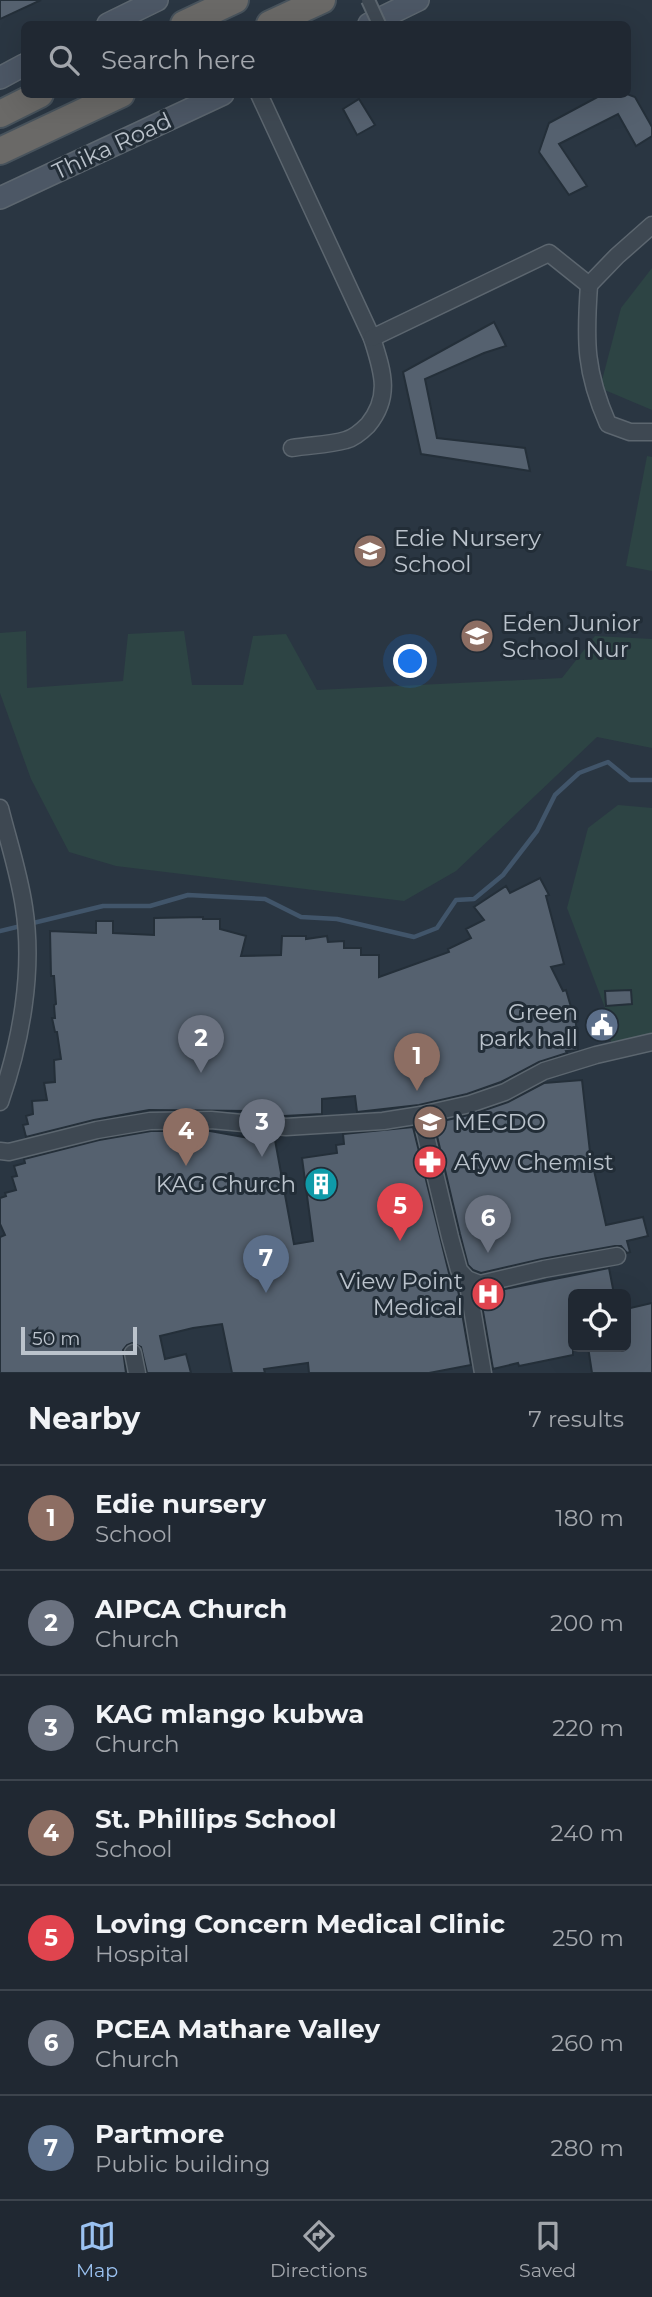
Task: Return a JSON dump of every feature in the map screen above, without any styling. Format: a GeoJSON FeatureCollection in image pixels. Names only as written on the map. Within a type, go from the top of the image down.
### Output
{"type":"FeatureCollection","features":[{"type":"Feature","properties":{"kind":"highway"},"geometry":{"type":"LineString","coordinates":[[190,21],[235,0]]}},
{"type":"Feature","properties":{"kind":"highway"},"geometry":{"type":"LineString","coordinates":[[276,21],[322,0]]}},
{"type":"Feature","properties":{"kind":"highway"},"geometry":{"type":"LineString","coordinates":[[0,114],[32,98]]}},
{"type":"Feature","properties":{"kind":"highway","name":"Thika Road"},"geometry":{"type":"LineString","coordinates":[[0,151],[113,98]]}},
{"type":"Feature","properties":{"kind":"main road"},"geometry":{"type":"LineString","coordinates":[[114,21],[157,0]]}},
{"type":"Feature","properties":{"kind":"main road"},"geometry":{"type":"LineString","coordinates":[[375,21],[418,0]]}},
{"type":"Feature","properties":{"kind":"main road"},"geometry":{"type":"LineString","coordinates":[[0,78],[21,67]]}},
{"type":"Feature","properties":{"kind":"main road","name":"Thika Road"},"geometry":{"type":"LineString","coordinates":[[0,198],[214,98]]}},
{"type":"Feature","properties":{"kind":"street"},"geometry":{"type":"LineString","coordinates":[[368,0],[378,21]]}},
{"type":"Feature","properties":{"kind":"street"},"geometry":{"type":"LineString","coordinates":[[260,98],[372,338],[383,380],[383,399],[363,431],[347,440],[292,448]]}},
{"type":"Feature","properties":{"kind":"street"},"geometry":{"type":"LineString","coordinates":[[652,225],[589,285],[586,321],[587,364],[595,395],[608,424],[630,432],[652,432]]}},
{"type":"Feature","properties":{"kind":"street"},"geometry":{"type":"LineString","coordinates":[[372,338],[549,253],[589,285]]}},
{"type":"Feature","properties":{"kind":"street"},"geometry":{"type":"LineString","coordinates":[[0,808],[24,908],[27,958],[22,1018],[0,1102]]}},
{"type":"Feature","properties":{"kind":"street"},"geometry":{"type":"LineString","coordinates":[[0,1151],[9,1152],[97,1130],[150,1121],[211,1120],[286,1127],[372,1122],[421,1115],[470,1104],[505,1092],[544,1071],[652,1042]]}},
{"type":"Feature","properties":{"kind":"street"},"geometry":{"type":"LineString","coordinates":[[421,1115],[459,1270],[467,1279],[480,1284],[617,1255]]}},
{"type":"Feature","properties":{"kind":"street"},"geometry":{"type":"LineString","coordinates":[[467,1279],[483,1373]]}},
{"type":"Feature","properties":{"kind":"street"},"geometry":{"type":"LineString","coordinates":[[133,1353],[137,1373]]}},
{"type":"Feature","properties":{"kind":"green space"},"geometry":{"type":"Polygon","coordinates":[[[652,268],[652,410],[600,388],[621,308],[652,268]]]}},
{"type":"Feature","properties":{"kind":"green space"},"geometry":{"type":"Polygon","coordinates":[[[647,456],[652,457],[652,571],[626,566],[647,456]]]}},
{"type":"Feature","properties":{"kind":"green space"},"geometry":{"type":"Polygon","coordinates":[[[26,631],[27,688],[123,681],[128,634],[184,631],[192,685],[243,685],[253,636],[286,634],[317,690],[562,678],[595,636],[652,639],[652,748],[597,737],[456,871],[404,901],[116,866],[69,852],[31,779],[0,693],[0,633],[26,631]]]}},
{"type":"Feature","properties":{"kind":"green space"},"geometry":{"type":"Polygon","coordinates":[[[618,805],[652,808],[652,1035],[611,1043],[610,1021],[567,908],[588,828],[618,805]]]}},
{"type":"Feature","properties":{"kind":"building"},"geometry":{"type":"Polygon","coordinates":[[[0,0],[41,0],[0,19],[0,0]]]}},
{"type":"Feature","properties":{"kind":"building"},"geometry":{"type":"Polygon","coordinates":[[[631,96],[635,97],[652,127],[652,136],[636,146],[618,114],[559,144],[587,186],[569,195],[539,152],[549,123],[596,98],[631,98],[631,96]]]}},
{"type":"Feature","properties":{"kind":"building"},"geometry":{"type":"Polygon","coordinates":[[[359,99],[375,125],[357,135],[343,109],[359,99]]]}},
{"type":"Feature","properties":{"kind":"building"},"geometry":{"type":"Polygon","coordinates":[[[494,322],[506,346],[425,379],[437,438],[525,448],[530,471],[421,454],[403,372],[494,322]]]}},
{"type":"Feature","properties":{"kind":"building"},"geometry":{"type":"Polygon","coordinates":[[[540,878],[549,895],[546,896],[564,964],[551,967],[563,991],[566,990],[576,1024],[578,1050],[566,1051],[567,1053],[539,1062],[501,1082],[467,1094],[419,1105],[357,1112],[355,1096],[322,1099],[322,1114],[284,1116],[250,1111],[149,1110],[26,1137],[23,1125],[28,1124],[26,1116],[33,1114],[32,1101],[47,1100],[44,1083],[55,1082],[54,1060],[61,1059],[52,1018],[55,1018],[56,1004],[54,976],[51,976],[50,931],[96,933],[96,921],[113,921],[113,933],[154,935],[154,918],[220,919],[220,929],[246,936],[241,956],[281,955],[282,936],[306,936],[306,939],[327,936],[328,942],[344,941],[344,948],[361,948],[361,955],[379,955],[379,977],[449,952],[448,949],[471,938],[466,929],[484,920],[474,907],[506,886],[510,893],[540,878]]]}},
{"type":"Feature","properties":{"kind":"building"},"geometry":{"type":"Polygon","coordinates":[[[631,990],[632,1004],[606,1006],[605,991],[631,990]]]}},
{"type":"Feature","properties":{"kind":"building"},"geometry":{"type":"Polygon","coordinates":[[[582,1080],[590,1152],[606,1225],[643,1217],[648,1236],[627,1241],[630,1252],[627,1253],[621,1246],[615,1246],[481,1273],[473,1270],[468,1265],[434,1123],[508,1102],[544,1083],[582,1080]]]}},
{"type":"Feature","properties":{"kind":"building"},"geometry":{"type":"Polygon","coordinates":[[[413,1127],[449,1273],[457,1284],[471,1365],[429,1373],[309,1373],[308,1363],[264,1369],[265,1373],[232,1373],[222,1324],[160,1336],[165,1359],[186,1354],[191,1373],[147,1373],[141,1347],[132,1343],[123,1350],[126,1373],[0,1373],[0,1237],[5,1235],[0,1224],[0,1198],[6,1196],[5,1193],[16,1190],[12,1177],[17,1176],[14,1166],[25,1163],[24,1159],[99,1140],[151,1131],[210,1131],[249,1138],[249,1134],[264,1135],[263,1142],[275,1140],[294,1244],[313,1241],[302,1158],[337,1153],[336,1145],[344,1144],[343,1134],[413,1127]]]}},
{"type":"Feature","properties":{"kind":"building"},"geometry":{"type":"Polygon","coordinates":[[[609,1268],[613,1289],[568,1289],[568,1352],[573,1352],[573,1355],[493,1369],[480,1294],[609,1268]]]}},
{"type":"Feature","properties":{"kind":"building"},"geometry":{"type":"Polygon","coordinates":[[[652,1303],[652,1373],[592,1373],[589,1352],[631,1352],[631,1308],[652,1303]]]}},
{"type":"Feature","properties":{"kind":"waterway"},"geometry":{"type":"LineString","coordinates":[[0,931],[103,906],[150,906],[188,895],[265,899],[301,917],[337,919],[414,937],[437,928],[456,900],[474,899],[503,875],[537,831],[555,795],[579,773],[608,762],[630,780],[652,780]]}},
{"type":"Feature","properties":{"kind":"place","name":"Edie Nursery School"},"geometry":{"type":"Point","coordinates":[370,551]}},
{"type":"Feature","properties":{"kind":"place","name":"Eden Junior School Nur"},"geometry":{"type":"Point","coordinates":[477,636]}},
{"type":"Feature","properties":{"kind":"place","name":"Green park hall"},"geometry":{"type":"Point","coordinates":[602,1025]}},
{"type":"Feature","properties":{"kind":"place","name":"AIPCA Church"},"geometry":{"type":"Point","coordinates":[201,1073]}},
{"type":"Feature","properties":{"kind":"place","name":"Edie nursery"},"geometry":{"type":"Point","coordinates":[417,1091]}},
{"type":"Feature","properties":{"kind":"place","name":"MECDO"},"geometry":{"type":"Point","coordinates":[430,1122]}},
{"type":"Feature","properties":{"kind":"place","name":"KAG mlango kubwa"},"geometry":{"type":"Point","coordinates":[262,1157]}},
{"type":"Feature","properties":{"kind":"place","name":"Afyw Chemist"},"geometry":{"type":"Point","coordinates":[430,1162]}},
{"type":"Feature","properties":{"kind":"place","name":"St. Phillips School"},"geometry":{"type":"Point","coordinates":[186,1166]}},
{"type":"Feature","properties":{"kind":"place","name":"KAG Church"},"geometry":{"type":"Point","coordinates":[321,1184]}},
{"type":"Feature","properties":{"kind":"place","name":"Loving Concern Medical Clinic"},"geometry":{"type":"Point","coordinates":[400,1241]}},
{"type":"Feature","properties":{"kind":"place","name":"PCEA Mathare Valley"},"geometry":{"type":"Point","coordinates":[488,1253]}},
{"type":"Feature","properties":{"kind":"place","name":"Partmore"},"geometry":{"type":"Point","coordinates":[266,1293]}},
{"type":"Feature","properties":{"kind":"place","name":"View Point Medical"},"geometry":{"type":"Point","coordinates":[488,1294]}}]}
